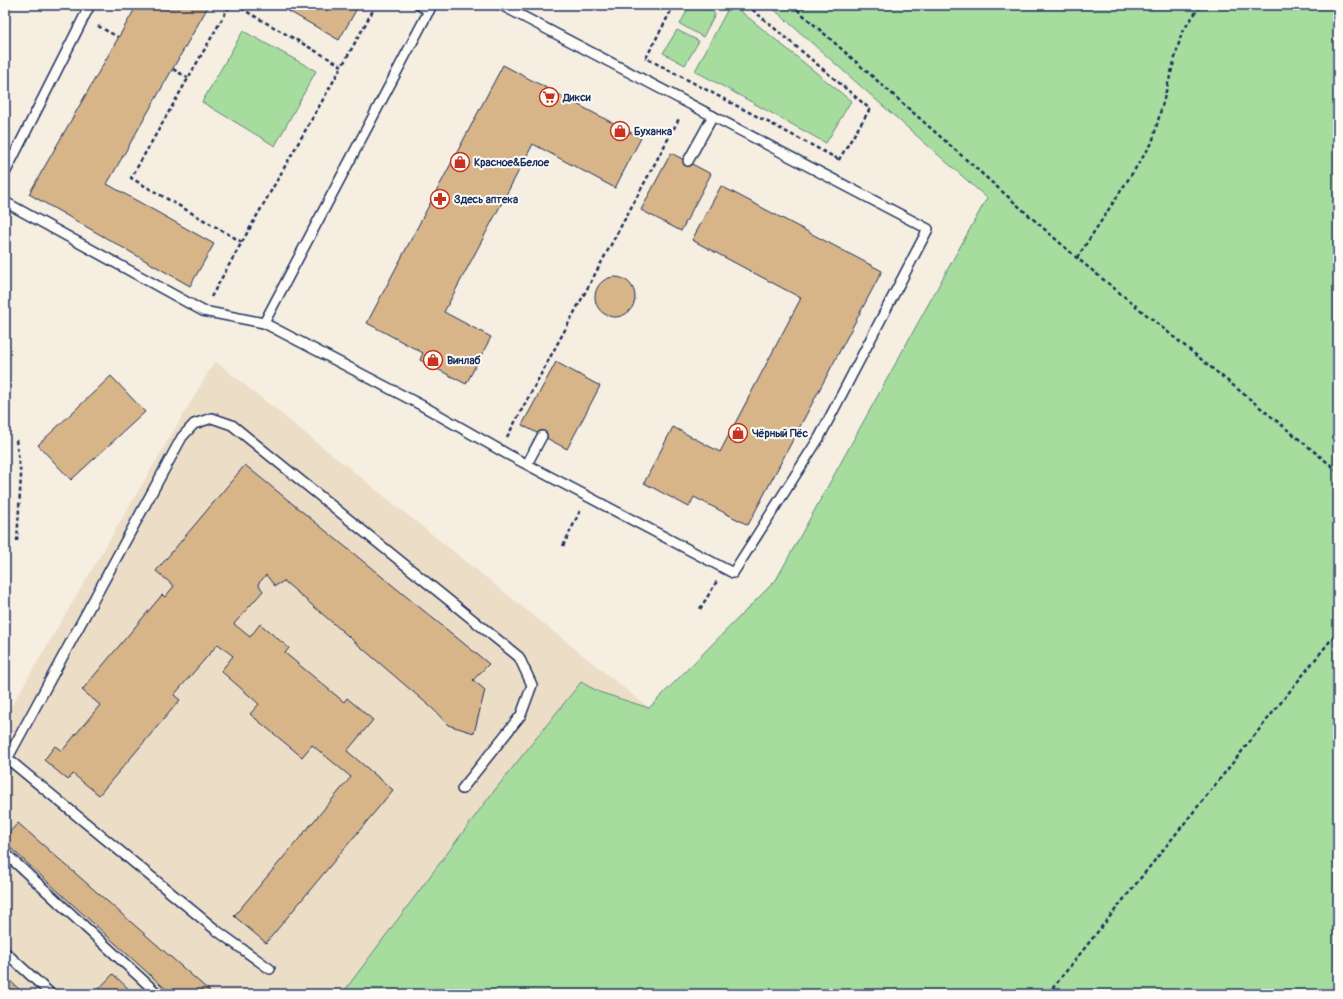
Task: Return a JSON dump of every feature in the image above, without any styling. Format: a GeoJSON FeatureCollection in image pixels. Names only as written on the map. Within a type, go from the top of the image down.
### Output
{"type":"FeatureCollection","features":[{"type":"Feature","properties":{"kind":"lane"},"geometry":{"type":"LineString","coordinates":[[5,173],[90,5]]}},
{"type":"Feature","properties":{"kind":"lane"},"geometry":{"type":"LineString","coordinates":[[264,323],[431,8],[419,5]]}},
{"type":"Feature","properties":{"kind":"lane"},"geometry":{"type":"LineString","coordinates":[[5,202],[203,311],[264,323],[733,573],[819,438],[928,229],[502,5]]}},
{"type":"Feature","properties":{"kind":"lane"},"geometry":{"type":"LineString","coordinates":[[688,161],[713,116]]}},
{"type":"Feature","properties":{"kind":"lane"},"geometry":{"type":"LineString","coordinates":[[270,970],[216,930],[6,761],[182,437],[194,424],[212,418],[232,425],[518,657],[532,685],[521,715],[462,789]]}},
{"type":"Feature","properties":{"kind":"lane"},"geometry":{"type":"LineString","coordinates":[[527,464],[542,436]]}},
{"type":"Feature","properties":{"kind":"lane"},"geometry":{"type":"LineString","coordinates":[[5,853],[158,994]]}},
{"type":"Feature","properties":{"kind":"lane"},"geometry":{"type":"LineString","coordinates":[[5,952],[51,994]]}},
{"type":"Feature","properties":{"kind":"path"},"geometry":{"type":"LineString","coordinates":[[230,5],[131,178],[242,242]]}},
{"type":"Feature","properties":{"kind":"path"},"geometry":{"type":"LineString","coordinates":[[235,5],[342,66]]}},
{"type":"Feature","properties":{"kind":"path"},"geometry":{"type":"LineString","coordinates":[[203,311],[376,5]]}},
{"type":"Feature","properties":{"kind":"path"},"geometry":{"type":"LineString","coordinates":[[674,5],[646,58],[838,159]]}},
{"type":"Feature","properties":{"kind":"path"},"geometry":{"type":"LineString","coordinates":[[748,5],[870,109],[828,176]]}},
{"type":"Feature","properties":{"kind":"path"},"geometry":{"type":"LineString","coordinates":[[792,5],[1077,258],[1338,471]]}},
{"type":"Feature","properties":{"kind":"path"},"geometry":{"type":"LineString","coordinates":[[1077,258],[1152,143],[1182,32],[1201,5]]}},
{"type":"Feature","properties":{"kind":"path"},"geometry":{"type":"LineString","coordinates":[[83,18],[118,38]]}},
{"type":"Feature","properties":{"kind":"path"},"geometry":{"type":"LineString","coordinates":[[173,69],[188,78]]}},
{"type":"Feature","properties":{"kind":"path"},"geometry":{"type":"LineString","coordinates":[[500,450],[688,103]]}},
{"type":"Feature","properties":{"kind":"path"},"geometry":{"type":"LineString","coordinates":[[16,440],[21,476],[18,541]]}},
{"type":"Feature","properties":{"kind":"path"},"geometry":{"type":"LineString","coordinates":[[562,546],[588,497]]}},
{"type":"Feature","properties":{"kind":"path"},"geometry":{"type":"LineString","coordinates":[[700,609],[725,569]]}},
{"type":"Feature","properties":{"kind":"path"},"geometry":{"type":"LineString","coordinates":[[1048,994],[1338,631]]}},
{"type":"Feature","properties":{"kind":"shaded area"},"geometry":{"type":"Polygon","coordinates":[[[215,361],[649,708],[413,994],[5,994],[5,827],[13,818],[5,811],[5,717],[215,361]]]}},
{"type":"Feature","properties":{"kind":"green space"},"geometry":{"type":"Polygon","coordinates":[[[690,5],[704,5],[715,14],[703,37],[680,24],[690,5]]]}},
{"type":"Feature","properties":{"kind":"green space"},"geometry":{"type":"Polygon","coordinates":[[[730,5],[733,5],[851,101],[826,143],[695,71],[730,5]]]}},
{"type":"Feature","properties":{"kind":"green space"},"geometry":{"type":"Polygon","coordinates":[[[769,5],[1338,5],[1338,994],[342,994],[490,796],[581,682],[599,692],[649,708],[776,580],[987,198],[769,5]]]}},
{"type":"Feature","properties":{"kind":"green space"},"geometry":{"type":"Polygon","coordinates":[[[677,30],[699,41],[685,65],[663,53],[677,30]]]}},
{"type":"Feature","properties":{"kind":"green space"},"geometry":{"type":"Polygon","coordinates":[[[243,31],[316,71],[275,146],[202,102],[243,31]]]}},
{"type":"Feature","properties":{"kind":"building"},"geometry":{"type":"Polygon","coordinates":[[[137,5],[209,5],[107,184],[214,244],[190,286],[29,194],[137,5]]]}},
{"type":"Feature","properties":{"kind":"building"},"geometry":{"type":"Polygon","coordinates":[[[278,5],[359,5],[339,40],[278,5]]]}},
{"type":"Feature","properties":{"kind":"building"},"geometry":{"type":"Polygon","coordinates":[[[503,65],[641,138],[615,188],[533,144],[444,312],[491,337],[466,384],[420,360],[423,353],[367,323],[503,65]]]}},
{"type":"Feature","properties":{"kind":"building"},"geometry":{"type":"Polygon","coordinates":[[[671,153],[711,174],[681,231],[641,210],[671,153]]]}},
{"type":"Feature","properties":{"kind":"building"},"geometry":{"type":"Polygon","coordinates":[[[721,186],[882,271],[748,525],[694,497],[689,507],[644,483],[673,427],[720,452],[801,298],[692,240],[721,186]]]}},
{"type":"Feature","properties":{"kind":"building"},"geometry":{"type":"Polygon","coordinates":[[[615,277],[629,283],[635,297],[629,311],[615,317],[601,311],[595,297],[601,283],[615,277]]]}},
{"type":"Feature","properties":{"kind":"building"},"geometry":{"type":"Polygon","coordinates":[[[556,362],[600,386],[567,449],[522,425],[556,362]]]}},
{"type":"Feature","properties":{"kind":"building"},"geometry":{"type":"Polygon","coordinates":[[[111,376],[145,412],[71,480],[38,445],[111,376]]]}},
{"type":"Feature","properties":{"kind":"building"},"geometry":{"type":"Polygon","coordinates":[[[245,465],[489,664],[473,680],[485,690],[474,733],[448,725],[433,709],[284,581],[275,586],[266,575],[258,584],[263,591],[234,624],[250,637],[260,624],[289,648],[285,653],[344,702],[347,698],[373,720],[347,751],[393,790],[266,943],[234,916],[351,777],[312,745],[302,757],[250,714],[259,704],[221,671],[233,656],[218,644],[174,695],[180,700],[99,795],[73,774],[68,780],[44,760],[55,746],[62,751],[100,705],[82,690],[162,595],[165,597],[174,586],[156,571],[245,465]]]}},
{"type":"Feature","properties":{"kind":"building"},"geometry":{"type":"Polygon","coordinates":[[[18,823],[213,994],[171,994],[5,843],[5,837],[18,823]]]}},
{"type":"Feature","properties":{"kind":"building"},"geometry":{"type":"Polygon","coordinates":[[[113,974],[134,994],[94,994],[113,974]]]}},
{"type":"Feature","properties":{"kind":"building"},"geometry":{"type":"Polygon","coordinates":[[[5,976],[24,994],[5,994],[5,976]]]}},
{"type":"Feature","properties":{"kind":"place","name":"Дикси"},"geometry":{"type":"Point","coordinates":[549,97]}},
{"type":"Feature","properties":{"kind":"place","name":"Буханка"},"geometry":{"type":"Point","coordinates":[620,131]}},
{"type":"Feature","properties":{"kind":"place","name":"Красное&Белое"},"geometry":{"type":"Point","coordinates":[460,162]}},
{"type":"Feature","properties":{"kind":"place","name":"Здесь аптека"},"geometry":{"type":"Point","coordinates":[440,199]}},
{"type":"Feature","properties":{"kind":"place","name":"Винлаб"},"geometry":{"type":"Point","coordinates":[433,360]}},
{"type":"Feature","properties":{"kind":"place","name":"Чёрный Пёс"},"geometry":{"type":"Point","coordinates":[738,433]}}]}
